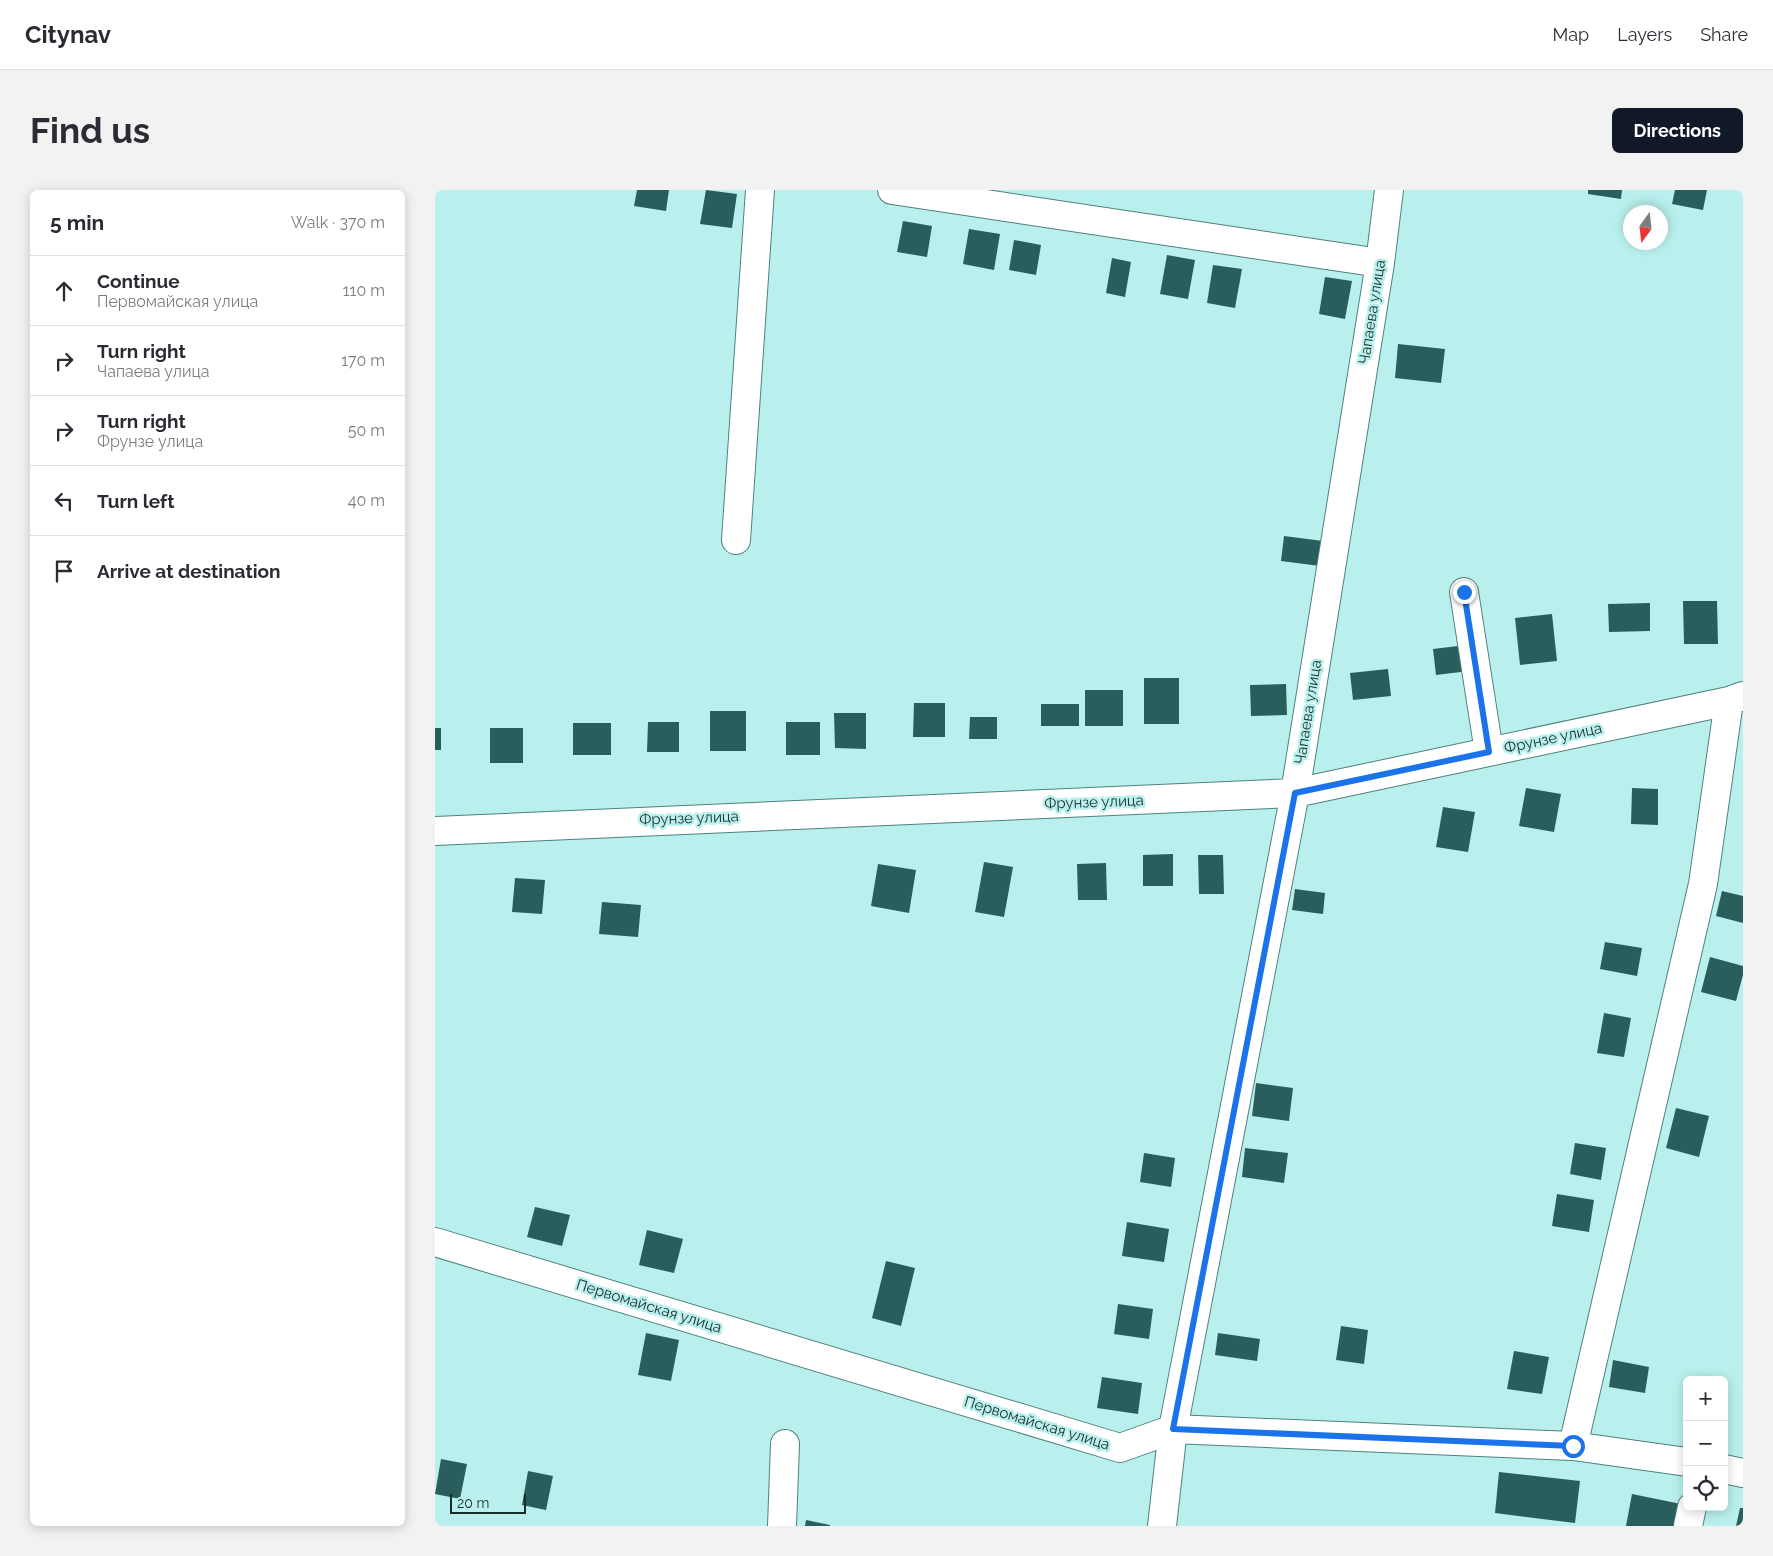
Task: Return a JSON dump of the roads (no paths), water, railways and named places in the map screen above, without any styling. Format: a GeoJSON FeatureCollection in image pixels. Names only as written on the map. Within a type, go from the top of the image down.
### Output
{"type":"FeatureCollection","features":[{"type":"Feature","properties":{"kind":"street"},"geometry":{"type":"LineString","coordinates":[[736,540],[760,190]]}},
{"type":"Feature","properties":{"kind":"street"},"geometry":{"type":"LineString","coordinates":[[892,190],[1380,263]]}},
{"type":"Feature","properties":{"kind":"street","name":"Чапаева улица"},"geometry":{"type":"LineString","coordinates":[[1162,1526],[1173,1429],[1295,793],[1380,263],[1389,190]]}},
{"type":"Feature","properties":{"kind":"street"},"geometry":{"type":"LineString","coordinates":[[1464,592],[1489,752]]}},
{"type":"Feature","properties":{"kind":"street"},"geometry":{"type":"LineString","coordinates":[[1573,1446],[1703,884],[1736,698]]}},
{"type":"Feature","properties":{"kind":"street","name":"Фрунзе улица"},"geometry":{"type":"LineString","coordinates":[[435,831],[1295,793],[1736,698]]}},
{"type":"Feature","properties":{"kind":"street","name":"Первомайская улица"},"geometry":{"type":"LineString","coordinates":[[435,1242],[1120,1448],[1173,1429],[1573,1446],[1683,1461]]}},
{"type":"Feature","properties":{"kind":"street"},"geometry":{"type":"LineString","coordinates":[[782,1526],[785,1444]]}},
{"type":"Feature","properties":{"kind":"street"},"geometry":{"type":"LineString","coordinates":[[1728,1470],[1743,1473]]}},
{"type":"Feature","properties":{"kind":"street"},"geometry":{"type":"LineString","coordinates":[[1688,1526],[1691,1511]]}}]}
